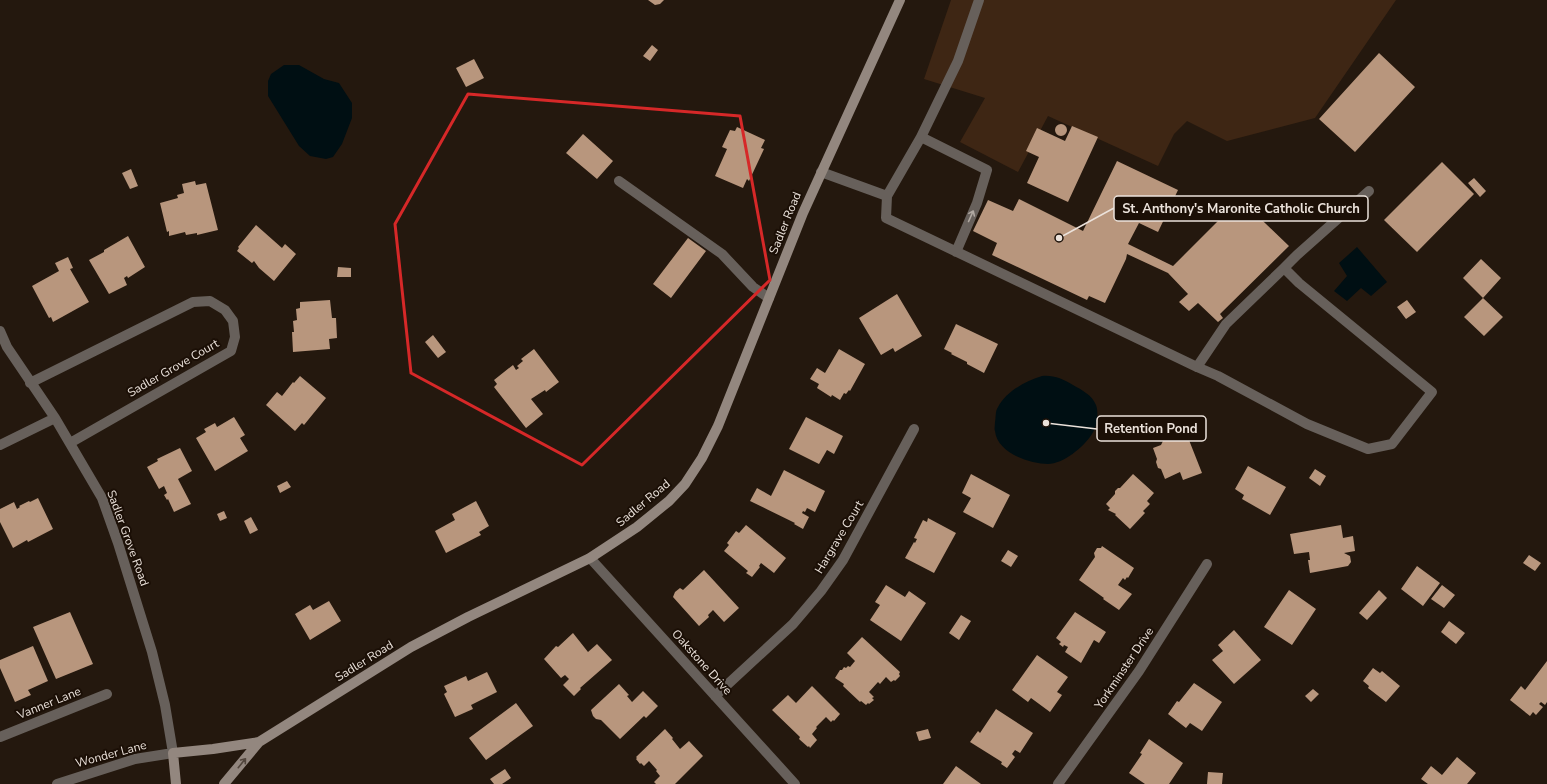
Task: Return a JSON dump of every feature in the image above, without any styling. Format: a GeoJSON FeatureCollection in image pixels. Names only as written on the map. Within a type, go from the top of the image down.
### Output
{"type":"FeatureCollection","features":[{"type":"Feature","properties":{"kind":"street","name":"Sadler Road"},"geometry":{"type":"LineString","coordinates":[[173,753],[259,742],[410,647],[590,558],[638,527],[669,501],[685,484],[702,458],[718,426],[803,214],[847,114],[888,30],[900,0]]}},
{"type":"Feature","properties":{"kind":"street"},"geometry":{"type":"LineString","coordinates":[[979,0],[958,61],[921,137],[887,196],[886,218],[1218,376],[1307,424],[1368,449],[1392,444],[1432,392],[1299,283],[1284,268]]}},
{"type":"Feature","properties":{"kind":"street"},"geometry":{"type":"LineString","coordinates":[[921,137],[987,170],[977,203],[956,252]]}},
{"type":"Feature","properties":{"kind":"street"},"geometry":{"type":"LineString","coordinates":[[821,172],[887,196]]}},
{"type":"Feature","properties":{"kind":"street"},"geometry":{"type":"LineString","coordinates":[[619,181],[722,254],[753,287],[769,298]]}},
{"type":"Feature","properties":{"kind":"street"},"geometry":{"type":"LineString","coordinates":[[1197,367],[1226,324],[1297,255],[1369,191]]}},
{"type":"Feature","properties":{"kind":"street","name":"Sadler Grove Court"},"geometry":{"type":"LineString","coordinates":[[30,383],[193,302],[210,301],[225,310],[233,321],[235,337],[231,351],[70,443]]}},
{"type":"Feature","properties":{"kind":"street","name":"Sadler Grove Road"},"geometry":{"type":"LineString","coordinates":[[0,331],[7,347],[55,418],[102,498],[118,543],[152,652],[165,705],[173,753]]}},
{"type":"Feature","properties":{"kind":"street"},"geometry":{"type":"LineString","coordinates":[[0,445],[55,418]]}},
{"type":"Feature","properties":{"kind":"street","name":"Hargrave Court"},"geometry":{"type":"LineString","coordinates":[[715,696],[793,624],[821,591],[843,560],[914,429]]}},
{"type":"Feature","properties":{"kind":"street","name":"Oakstone Drive"},"geometry":{"type":"LineString","coordinates":[[590,558],[795,784]]}},
{"type":"Feature","properties":{"kind":"street","name":"Yorkminster Drive"},"geometry":{"type":"LineString","coordinates":[[1058,784],[1139,671],[1207,564]]}},
{"type":"Feature","properties":{"kind":"street","name":"Vanner Lane"},"geometry":{"type":"LineString","coordinates":[[0,737],[107,694]]}},
{"type":"Feature","properties":{"kind":"street"},"geometry":{"type":"LineString","coordinates":[[224,784],[259,742]]}},
{"type":"Feature","properties":{"kind":"street"},"geometry":{"type":"LineString","coordinates":[[173,753],[176,784]]}},
{"type":"Feature","properties":{"kind":"street","name":"Wonder Lane"},"geometry":{"type":"LineString","coordinates":[[57,784],[135,759],[173,753]]}},
{"type":"Feature","properties":{"kind":"highlighted area"},"geometry":{"type":"Polygon","coordinates":[[[468,94],[740,116],[770,280],[582,465],[411,373],[395,224],[468,94]]]}},
{"type":"Feature","properties":{"kind":"shaded area"},"geometry":{"type":"Polygon","coordinates":[[[951,0],[1396,0],[1315,118],[1227,141],[1187,121],[1174,134],[1158,166],[1048,116],[1018,172],[960,142],[985,98],[924,79],[951,0]]]}},
{"type":"Feature","properties":{"kind":"shaded area"},"geometry":{"type":"Polygon","coordinates":[[[284,65],[299,65],[324,79],[339,83],[352,103],[352,118],[342,144],[333,157],[326,159],[310,156],[299,146],[268,96],[268,81],[271,74],[284,65]]]}},
{"type":"Feature","properties":{"kind":"shaded area"},"geometry":{"type":"Polygon","coordinates":[[[1357,247],[1387,282],[1371,296],[1361,288],[1347,301],[1334,291],[1347,276],[1339,263],[1357,247]]]}},
{"type":"Feature","properties":{"kind":"shaded area"},"geometry":{"type":"Polygon","coordinates":[[[1042,376],[1058,378],[1083,391],[1094,401],[1097,412],[1094,431],[1084,444],[1066,458],[1048,464],[1032,462],[1016,456],[1008,451],[997,439],[995,429],[996,410],[1001,402],[1011,392],[1023,384],[1042,376]]]}},
{"type":"Feature","properties":{"kind":"building"},"geometry":{"type":"Polygon","coordinates":[[[648,0],[664,0],[660,4],[655,5],[648,0]]]}},
{"type":"Feature","properties":{"kind":"building"},"geometry":{"type":"Polygon","coordinates":[[[652,45],[658,50],[650,61],[643,56],[652,45]]]}},
{"type":"Feature","properties":{"kind":"building"},"geometry":{"type":"Polygon","coordinates":[[[1379,53],[1415,87],[1355,152],[1319,119],[1379,53]]]}},
{"type":"Feature","properties":{"kind":"building"},"geometry":{"type":"Polygon","coordinates":[[[474,59],[484,78],[466,87],[456,68],[474,59]]]}},
{"type":"Feature","properties":{"kind":"building"},"geometry":{"type":"Polygon","coordinates":[[[1059,124],[1063,124],[1067,130],[1063,136],[1059,136],[1055,132],[1055,128],[1059,124]]]}},
{"type":"Feature","properties":{"kind":"building"},"geometry":{"type":"Polygon","coordinates":[[[1072,126],[1098,137],[1068,202],[1027,183],[1039,157],[1026,151],[1037,128],[1065,141],[1072,126]]]}},
{"type":"Feature","properties":{"kind":"building"},"geometry":{"type":"Polygon","coordinates":[[[737,127],[765,140],[761,148],[764,149],[749,181],[747,179],[743,188],[715,176],[727,149],[722,147],[730,130],[735,131],[737,127]]]}},
{"type":"Feature","properties":{"kind":"building"},"geometry":{"type":"Polygon","coordinates":[[[583,134],[613,161],[597,179],[566,153],[583,134]]]}},
{"type":"Feature","properties":{"kind":"building"},"geometry":{"type":"Polygon","coordinates":[[[1117,161],[1178,190],[1158,232],[1139,223],[1128,244],[1173,266],[1240,199],[1289,246],[1220,314],[1223,318],[1218,322],[1198,303],[1189,311],[1179,302],[1188,294],[1168,273],[1127,254],[1105,303],[1089,296],[1087,300],[992,255],[997,243],[973,231],[988,200],[1013,211],[1019,199],[1083,231],[1117,161]]]}},
{"type":"Feature","properties":{"kind":"building"},"geometry":{"type":"Polygon","coordinates":[[[1442,162],[1474,194],[1417,252],[1384,220],[1442,162]]]}},
{"type":"Feature","properties":{"kind":"building"},"geometry":{"type":"Polygon","coordinates":[[[131,169],[138,186],[130,189],[122,173],[131,169]]]}},
{"type":"Feature","properties":{"kind":"building"},"geometry":{"type":"Polygon","coordinates":[[[1474,178],[1486,191],[1480,197],[1468,183],[1474,178]]]}},
{"type":"Feature","properties":{"kind":"building"},"geometry":{"type":"Polygon","coordinates":[[[195,181],[196,185],[206,183],[218,230],[197,235],[197,233],[186,235],[185,232],[169,236],[169,231],[167,232],[160,203],[178,198],[177,195],[184,193],[182,184],[195,181]]]}},
{"type":"Feature","properties":{"kind":"building"},"geometry":{"type":"Polygon","coordinates":[[[256,225],[282,248],[285,244],[296,254],[274,281],[259,268],[254,261],[252,263],[237,251],[239,248],[238,247],[256,225]]]}},
{"type":"Feature","properties":{"kind":"building"},"geometry":{"type":"Polygon","coordinates":[[[128,236],[145,267],[128,278],[127,276],[124,278],[127,285],[109,294],[89,260],[128,236]]]}},
{"type":"Feature","properties":{"kind":"building"},"geometry":{"type":"Polygon","coordinates":[[[688,238],[706,251],[671,298],[653,284],[688,238]]]}},
{"type":"Feature","properties":{"kind":"building"},"geometry":{"type":"Polygon","coordinates":[[[68,257],[73,268],[70,269],[89,302],[53,322],[51,317],[49,318],[32,286],[59,271],[55,263],[68,257]]]}},
{"type":"Feature","properties":{"kind":"building"},"geometry":{"type":"Polygon","coordinates":[[[1481,259],[1501,278],[1483,298],[1463,278],[1481,259]]]}},
{"type":"Feature","properties":{"kind":"building"},"geometry":{"type":"Polygon","coordinates":[[[338,267],[351,268],[351,277],[337,277],[338,267]]]}},
{"type":"Feature","properties":{"kind":"building"},"geometry":{"type":"Polygon","coordinates":[[[897,294],[922,336],[895,352],[893,348],[881,355],[859,318],[897,294]]]}},
{"type":"Feature","properties":{"kind":"building"},"geometry":{"type":"Polygon","coordinates":[[[1483,298],[1503,317],[1484,336],[1464,317],[1483,298]]]}},
{"type":"Feature","properties":{"kind":"building"},"geometry":{"type":"Polygon","coordinates":[[[330,300],[332,318],[336,318],[337,338],[329,339],[330,349],[293,352],[293,321],[297,320],[296,309],[300,308],[300,302],[330,300]]]}},
{"type":"Feature","properties":{"kind":"building"},"geometry":{"type":"Polygon","coordinates":[[[1407,300],[1416,312],[1406,319],[1397,307],[1407,300]]]}},
{"type":"Feature","properties":{"kind":"building"},"geometry":{"type":"Polygon","coordinates":[[[956,324],[998,344],[984,373],[944,349],[956,324]]]}},
{"type":"Feature","properties":{"kind":"building"},"geometry":{"type":"Polygon","coordinates":[[[433,335],[446,352],[438,358],[425,342],[433,335]]]}},
{"type":"Feature","properties":{"kind":"building"},"geometry":{"type":"Polygon","coordinates":[[[534,349],[559,382],[546,392],[545,390],[531,399],[543,414],[526,428],[494,387],[497,384],[494,380],[513,365],[516,370],[519,368],[517,366],[523,361],[521,359],[534,349]]]}},
{"type":"Feature","properties":{"kind":"building"},"geometry":{"type":"Polygon","coordinates":[[[839,349],[865,364],[850,391],[849,390],[846,394],[844,393],[840,400],[832,395],[831,397],[817,388],[819,384],[810,379],[817,368],[825,373],[839,349]]]}},
{"type":"Feature","properties":{"kind":"building"},"geometry":{"type":"Polygon","coordinates":[[[300,376],[326,398],[304,425],[302,423],[295,431],[266,405],[277,392],[282,396],[300,376]]]}},
{"type":"Feature","properties":{"kind":"building"},"geometry":{"type":"Polygon","coordinates":[[[234,417],[245,435],[240,438],[248,451],[215,471],[196,438],[206,432],[204,429],[215,423],[217,427],[234,417]]]}},
{"type":"Feature","properties":{"kind":"building"},"geometry":{"type":"Polygon","coordinates":[[[806,417],[843,436],[834,454],[827,450],[819,464],[789,449],[806,417]]]}},
{"type":"Feature","properties":{"kind":"building"},"geometry":{"type":"Polygon","coordinates":[[[1187,435],[1202,473],[1183,480],[1180,472],[1165,479],[1161,469],[1158,468],[1156,462],[1157,459],[1153,448],[1161,445],[1163,441],[1167,439],[1171,440],[1187,435]]]}},
{"type":"Feature","properties":{"kind":"building"},"geometry":{"type":"Polygon","coordinates":[[[180,448],[192,471],[178,479],[191,504],[174,512],[168,499],[167,500],[164,495],[167,493],[164,486],[159,489],[147,467],[158,461],[157,459],[180,448]]]}},
{"type":"Feature","properties":{"kind":"building"},"geometry":{"type":"Polygon","coordinates":[[[1248,466],[1286,487],[1270,515],[1242,499],[1244,495],[1235,489],[1248,466]]]}},
{"type":"Feature","properties":{"kind":"building"},"geometry":{"type":"Polygon","coordinates":[[[1315,469],[1326,476],[1320,486],[1309,478],[1315,469]]]}},
{"type":"Feature","properties":{"kind":"building"},"geometry":{"type":"Polygon","coordinates":[[[784,470],[825,491],[815,512],[807,508],[805,512],[803,511],[802,513],[809,517],[803,529],[794,524],[795,523],[750,501],[757,488],[771,496],[784,470]]]}},
{"type":"Feature","properties":{"kind":"building"},"geometry":{"type":"Polygon","coordinates":[[[971,474],[1010,495],[993,528],[963,512],[971,498],[962,493],[971,474]]]}},
{"type":"Feature","properties":{"kind":"building"},"geometry":{"type":"Polygon","coordinates":[[[1133,474],[1154,493],[1147,501],[1150,504],[1143,511],[1145,513],[1130,529],[1115,515],[1116,514],[1108,510],[1110,508],[1106,504],[1115,494],[1115,491],[1120,488],[1133,474]]]}},
{"type":"Feature","properties":{"kind":"building"},"geometry":{"type":"Polygon","coordinates":[[[287,481],[291,487],[280,493],[277,486],[287,481]]]}},
{"type":"Feature","properties":{"kind":"building"},"geometry":{"type":"Polygon","coordinates":[[[38,498],[53,529],[28,542],[27,540],[13,548],[0,522],[0,509],[14,502],[17,509],[20,507],[19,506],[38,498]]]}},
{"type":"Feature","properties":{"kind":"building"},"geometry":{"type":"Polygon","coordinates":[[[476,501],[489,526],[479,532],[481,535],[446,553],[435,531],[455,520],[452,514],[476,501]]]}},
{"type":"Feature","properties":{"kind":"building"},"geometry":{"type":"Polygon","coordinates":[[[224,511],[227,518],[220,521],[217,514],[224,511]]]}},
{"type":"Feature","properties":{"kind":"building"},"geometry":{"type":"Polygon","coordinates":[[[251,517],[258,530],[250,534],[244,521],[251,517]]]}},
{"type":"Feature","properties":{"kind":"building"},"geometry":{"type":"Polygon","coordinates":[[[928,518],[956,533],[934,573],[905,558],[917,539],[914,538],[923,520],[927,522],[928,518]]]}},
{"type":"Feature","properties":{"kind":"building"},"geometry":{"type":"Polygon","coordinates":[[[746,525],[786,558],[774,573],[761,563],[759,566],[760,567],[752,577],[746,573],[748,571],[724,551],[729,545],[727,543],[736,531],[739,533],[746,525]]]}},
{"type":"Feature","properties":{"kind":"building"},"geometry":{"type":"Polygon","coordinates":[[[1341,525],[1343,538],[1353,536],[1355,551],[1344,553],[1350,556],[1351,562],[1348,566],[1310,573],[1308,560],[1310,560],[1309,552],[1294,554],[1290,534],[1341,525]]]}},
{"type":"Feature","properties":{"kind":"building"},"geometry":{"type":"Polygon","coordinates":[[[1102,546],[1134,568],[1128,578],[1127,577],[1125,580],[1123,578],[1118,585],[1132,594],[1119,610],[1079,580],[1095,557],[1094,553],[1097,548],[1101,548],[1102,546]]]}},
{"type":"Feature","properties":{"kind":"building"},"geometry":{"type":"Polygon","coordinates":[[[1008,550],[1018,556],[1011,567],[1001,561],[1008,550]]]}},
{"type":"Feature","properties":{"kind":"building"},"geometry":{"type":"Polygon","coordinates":[[[1529,555],[1541,563],[1535,571],[1523,563],[1529,555]]]}},
{"type":"Feature","properties":{"kind":"building"},"geometry":{"type":"Polygon","coordinates":[[[1417,566],[1440,583],[1423,606],[1401,589],[1417,566]]]}},
{"type":"Feature","properties":{"kind":"building"},"geometry":{"type":"Polygon","coordinates":[[[704,570],[739,608],[724,622],[713,610],[708,615],[709,617],[699,626],[673,597],[675,592],[680,588],[683,590],[704,570]]]}},
{"type":"Feature","properties":{"kind":"building"},"geometry":{"type":"Polygon","coordinates":[[[886,585],[905,597],[909,591],[926,603],[901,641],[870,620],[880,605],[875,602],[886,585]]]}},
{"type":"Feature","properties":{"kind":"building"},"geometry":{"type":"Polygon","coordinates":[[[1442,585],[1455,595],[1444,608],[1431,599],[1442,585]]]}},
{"type":"Feature","properties":{"kind":"building"},"geometry":{"type":"Polygon","coordinates":[[[1289,590],[1316,609],[1292,645],[1264,627],[1289,590]]]}},
{"type":"Feature","properties":{"kind":"building"},"geometry":{"type":"Polygon","coordinates":[[[1379,590],[1387,598],[1367,620],[1359,613],[1379,590]]]}},
{"type":"Feature","properties":{"kind":"building"},"geometry":{"type":"Polygon","coordinates":[[[329,601],[341,621],[310,640],[295,614],[310,605],[313,610],[329,601]]]}},
{"type":"Feature","properties":{"kind":"building"},"geometry":{"type":"Polygon","coordinates":[[[70,612],[93,664],[56,679],[33,627],[70,612]]]}},
{"type":"Feature","properties":{"kind":"building"},"geometry":{"type":"Polygon","coordinates":[[[1075,612],[1106,632],[1099,643],[1094,640],[1081,663],[1065,652],[1068,647],[1064,645],[1063,647],[1059,644],[1061,642],[1056,638],[1075,612]]]}},
{"type":"Feature","properties":{"kind":"building"},"geometry":{"type":"Polygon","coordinates":[[[961,615],[971,621],[959,640],[949,633],[961,615]]]}},
{"type":"Feature","properties":{"kind":"building"},"geometry":{"type":"Polygon","coordinates":[[[1449,621],[1465,633],[1456,644],[1441,632],[1449,621]]]}},
{"type":"Feature","properties":{"kind":"building"},"geometry":{"type":"Polygon","coordinates":[[[1234,630],[1261,660],[1234,684],[1212,660],[1223,651],[1218,645],[1234,630]]]}},
{"type":"Feature","properties":{"kind":"building"},"geometry":{"type":"Polygon","coordinates":[[[573,633],[588,652],[597,644],[612,660],[580,688],[581,689],[574,696],[563,685],[569,679],[565,675],[561,678],[544,659],[556,646],[558,647],[573,633]]]}},
{"type":"Feature","properties":{"kind":"building"},"geometry":{"type":"Polygon","coordinates":[[[862,637],[900,672],[900,676],[895,681],[894,680],[891,682],[886,677],[880,684],[878,682],[869,692],[874,697],[872,698],[874,700],[866,705],[861,701],[860,702],[843,686],[844,684],[835,678],[840,670],[844,667],[850,667],[855,661],[847,653],[862,637]]]}},
{"type":"Feature","properties":{"kind":"building"},"geometry":{"type":"Polygon","coordinates":[[[33,646],[48,681],[28,690],[31,695],[15,702],[0,668],[0,660],[33,646]]]}},
{"type":"Feature","properties":{"kind":"building"},"geometry":{"type":"Polygon","coordinates":[[[1037,655],[1068,677],[1057,692],[1062,695],[1050,712],[1031,698],[1028,702],[1012,690],[1037,655]]]}},
{"type":"Feature","properties":{"kind":"building"},"geometry":{"type":"Polygon","coordinates":[[[1547,661],[1547,702],[1545,705],[1541,702],[1539,704],[1543,707],[1536,715],[1533,712],[1530,716],[1510,700],[1521,686],[1525,690],[1547,661]]]}},
{"type":"Feature","properties":{"kind":"building"},"geometry":{"type":"Polygon","coordinates":[[[1373,668],[1380,673],[1382,671],[1400,686],[1386,702],[1368,688],[1369,686],[1363,681],[1373,668]]]}},
{"type":"Feature","properties":{"kind":"building"},"geometry":{"type":"Polygon","coordinates":[[[487,672],[497,692],[471,705],[473,709],[455,717],[444,694],[447,692],[444,686],[466,676],[468,681],[487,672]]]}},
{"type":"Feature","properties":{"kind":"building"},"geometry":{"type":"Polygon","coordinates":[[[1194,683],[1222,702],[1202,731],[1190,723],[1186,728],[1168,714],[1177,701],[1179,702],[1194,683]]]}},
{"type":"Feature","properties":{"kind":"building"},"geometry":{"type":"Polygon","coordinates":[[[619,684],[629,695],[627,696],[632,702],[643,691],[658,706],[646,718],[644,716],[620,739],[601,720],[596,719],[593,716],[591,710],[619,684]]]}},
{"type":"Feature","properties":{"kind":"building"},"geometry":{"type":"Polygon","coordinates":[[[812,686],[840,714],[834,721],[833,720],[831,722],[826,717],[816,727],[817,728],[812,734],[817,740],[810,748],[799,739],[800,737],[772,710],[788,695],[796,703],[812,686]]]}},
{"type":"Feature","properties":{"kind":"building"},"geometry":{"type":"Polygon","coordinates":[[[1313,689],[1319,694],[1311,702],[1305,696],[1313,689]]]}},
{"type":"Feature","properties":{"kind":"building"},"geometry":{"type":"Polygon","coordinates":[[[516,703],[533,726],[486,760],[469,738],[516,703]]]}},
{"type":"Feature","properties":{"kind":"building"},"geometry":{"type":"Polygon","coordinates":[[[996,709],[1033,733],[1020,753],[1015,750],[1012,754],[1015,757],[1007,768],[1001,764],[1002,762],[970,742],[978,731],[980,733],[996,709]]]}},
{"type":"Feature","properties":{"kind":"building"},"geometry":{"type":"Polygon","coordinates":[[[665,729],[680,749],[689,741],[703,756],[675,784],[656,784],[654,782],[660,776],[656,771],[657,770],[649,761],[644,766],[636,759],[636,757],[665,729]]]}},
{"type":"Feature","properties":{"kind":"building"},"geometry":{"type":"Polygon","coordinates":[[[928,729],[931,738],[919,741],[916,732],[928,729]]]}},
{"type":"Feature","properties":{"kind":"building"},"geometry":{"type":"Polygon","coordinates":[[[1149,739],[1183,763],[1169,784],[1145,784],[1129,773],[1142,754],[1140,753],[1149,739]]]}},
{"type":"Feature","properties":{"kind":"building"},"geometry":{"type":"Polygon","coordinates":[[[1457,757],[1476,773],[1467,784],[1428,784],[1421,779],[1431,766],[1442,775],[1457,757]]]}},
{"type":"Feature","properties":{"kind":"building"},"geometry":{"type":"Polygon","coordinates":[[[956,766],[981,784],[943,784],[956,766]]]}},
{"type":"Feature","properties":{"kind":"building"},"geometry":{"type":"Polygon","coordinates":[[[505,769],[511,778],[502,784],[494,784],[490,779],[505,769]]]}},
{"type":"Feature","properties":{"kind":"building"},"geometry":{"type":"Polygon","coordinates":[[[1208,772],[1223,773],[1222,784],[1207,784],[1208,772]]]}},
{"type":"Feature","properties":{"kind":"place","name":"St. Anthony's Maronite Catholic Church"},"geometry":{"type":"Point","coordinates":[1059,238]}},
{"type":"Feature","properties":{"kind":"place","name":"Retention Pond"},"geometry":{"type":"Point","coordinates":[1046,423]}}]}
